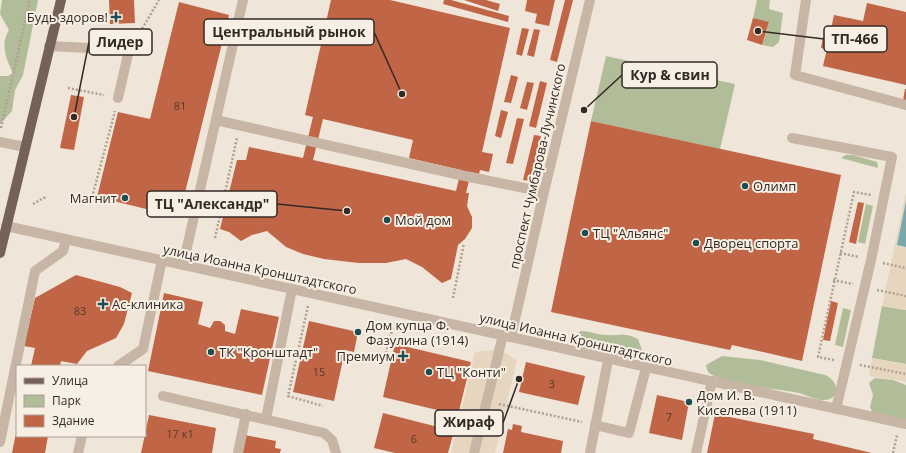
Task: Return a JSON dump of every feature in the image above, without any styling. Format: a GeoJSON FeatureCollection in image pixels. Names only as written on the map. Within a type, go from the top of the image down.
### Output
{"type":"FeatureCollection","features":[{"type":"Feature","properties":{"kind":"main road"},"geometry":{"type":"LineString","coordinates":[[0,252],[61,0]]}},
{"type":"Feature","properties":{"kind":"street"},"geometry":{"type":"LineString","coordinates":[[183,265],[243,0]]}},
{"type":"Feature","properties":{"kind":"street","name":"проспект Чумбарова-Лучинского"},"geometry":{"type":"LineString","coordinates":[[474,453],[487,401],[507,336],[544,192],[590,0]]}},
{"type":"Feature","properties":{"kind":"street"},"geometry":{"type":"LineString","coordinates":[[806,0],[796,75],[906,105]]}},
{"type":"Feature","properties":{"kind":"street"},"geometry":{"type":"LineString","coordinates":[[49,46],[129,50],[118,98]]}},
{"type":"Feature","properties":{"kind":"street"},"geometry":{"type":"LineString","coordinates":[[216,120],[544,192]]}},
{"type":"Feature","properties":{"kind":"street"},"geometry":{"type":"LineString","coordinates":[[792,138],[892,157],[870,267],[846,362],[836,409]]}},
{"type":"Feature","properties":{"kind":"street"},"geometry":{"type":"LineString","coordinates":[[0,142],[25,147]]}},
{"type":"Feature","properties":{"kind":"street","name":"улица Иоанна Кронштадтского"},"geometry":{"type":"LineString","coordinates":[[6,226],[507,336],[608,360],[906,424]]}},
{"type":"Feature","properties":{"kind":"street"},"geometry":{"type":"LineString","coordinates":[[0,442],[35,270],[63,251],[66,239]]}},
{"type":"Feature","properties":{"kind":"street"},"geometry":{"type":"LineString","coordinates":[[120,365],[144,349],[162,260]]}},
{"type":"Feature","properties":{"kind":"street"},"geometry":{"type":"LineString","coordinates":[[266,419],[292,289]]}},
{"type":"Feature","properties":{"kind":"street"},"geometry":{"type":"LineString","coordinates":[[590,453],[608,360]]}},
{"type":"Feature","properties":{"kind":"street"},"geometry":{"type":"LineString","coordinates":[[595,425],[629,433],[646,368]]}},
{"type":"Feature","properties":{"kind":"street"},"geometry":{"type":"LineString","coordinates":[[696,453],[712,382]]}},
{"type":"Feature","properties":{"kind":"street"},"geometry":{"type":"LineString","coordinates":[[163,396],[324,433],[332,440],[336,453]]}},
{"type":"Feature","properties":{"kind":"street"},"geometry":{"type":"LineString","coordinates":[[238,453],[246,414]]}},
{"type":"Feature","properties":{"kind":"street"},"geometry":{"type":"LineString","coordinates":[[78,453],[82,437]]}},
{"type":"Feature","properties":{"kind":"path"},"geometry":{"type":"LineString","coordinates":[[0,130],[30,0]]}},
{"type":"Feature","properties":{"kind":"path"},"geometry":{"type":"LineString","coordinates":[[129,50],[159,0]]}},
{"type":"Feature","properties":{"kind":"path"},"geometry":{"type":"LineString","coordinates":[[68,88],[118,98],[90,205]]}},
{"type":"Feature","properties":{"kind":"path"},"geometry":{"type":"LineString","coordinates":[[215,238],[239,125]]}},
{"type":"Feature","properties":{"kind":"path"},"geometry":{"type":"LineString","coordinates":[[876,196],[854,192],[833,280],[818,357],[906,374]]}},
{"type":"Feature","properties":{"kind":"path"},"geometry":{"type":"LineString","coordinates":[[33,204],[47,196]]}},
{"type":"Feature","properties":{"kind":"path"},"geometry":{"type":"LineString","coordinates":[[453,298],[464,243]]}},
{"type":"Feature","properties":{"kind":"path"},"geometry":{"type":"LineString","coordinates":[[840,253],[862,258]]}},
{"type":"Feature","properties":{"kind":"path"},"geometry":{"type":"LineString","coordinates":[[891,264],[906,268]]}},
{"type":"Feature","properties":{"kind":"path"},"geometry":{"type":"LineString","coordinates":[[833,280],[857,285]]}},
{"type":"Feature","properties":{"kind":"path"},"geometry":{"type":"LineString","coordinates":[[885,292],[906,296]]}},
{"type":"Feature","properties":{"kind":"path"},"geometry":{"type":"LineString","coordinates":[[308,306],[288,396],[323,406]]}},
{"type":"Feature","properties":{"kind":"path"},"geometry":{"type":"LineString","coordinates":[[385,357],[393,326]]}},
{"type":"Feature","properties":{"kind":"path"},"geometry":{"type":"LineString","coordinates":[[487,401],[595,425]]}},
{"type":"Feature","properties":{"kind":"path"},"geometry":{"type":"LineString","coordinates":[[893,453],[897,432]]}},
{"type":"Feature","properties":{"kind":"green space"},"geometry":{"type":"Polygon","coordinates":[[[2,0],[38,0],[23,75],[15,90],[12,111],[0,124],[0,76],[8,76],[13,73],[8,62],[4,46],[6,35],[9,30],[0,14],[2,0]]]}},
{"type":"Feature","properties":{"kind":"green space"},"geometry":{"type":"Polygon","coordinates":[[[757,0],[770,0],[769,9],[783,13],[779,42],[773,47],[762,45],[769,23],[753,18],[757,0]]]}},
{"type":"Feature","properties":{"kind":"green space"},"geometry":{"type":"Polygon","coordinates":[[[606,56],[735,84],[720,149],[591,121],[606,56]]]}},
{"type":"Feature","properties":{"kind":"green space"},"geometry":{"type":"Polygon","coordinates":[[[846,155],[853,155],[877,162],[878,168],[841,158],[846,155]]]}},
{"type":"Feature","properties":{"kind":"green space"},"geometry":{"type":"Polygon","coordinates":[[[866,204],[873,206],[865,244],[858,242],[866,204]]]}},
{"type":"Feature","properties":{"kind":"green space"},"geometry":{"type":"Polygon","coordinates":[[[882,306],[906,310],[906,364],[872,358],[882,306]]]}},
{"type":"Feature","properties":{"kind":"green space"},"geometry":{"type":"Polygon","coordinates":[[[843,308],[851,310],[843,347],[835,345],[843,308]]]}},
{"type":"Feature","properties":{"kind":"green space"},"geometry":{"type":"Polygon","coordinates":[[[581,331],[604,335],[626,335],[633,337],[638,339],[643,353],[632,359],[625,359],[593,350],[582,349],[576,344],[574,338],[576,334],[581,331]]]}},
{"type":"Feature","properties":{"kind":"green space"},"geometry":{"type":"Polygon","coordinates":[[[722,356],[760,360],[825,375],[833,380],[836,392],[831,399],[822,400],[799,393],[741,384],[720,379],[709,373],[706,365],[722,356]]]}},
{"type":"Feature","properties":{"kind":"green space"},"geometry":{"type":"Polygon","coordinates":[[[875,378],[893,380],[906,385],[906,425],[872,412],[870,407],[873,395],[869,383],[875,378]]]}},
{"type":"Feature","properties":{"kind":"shaded area"},"geometry":{"type":"Polygon","coordinates":[[[906,192],[906,201],[897,245],[906,247],[906,310],[882,306],[906,192]]]}},
{"type":"Feature","properties":{"kind":"shaded area"},"geometry":{"type":"Polygon","coordinates":[[[499,349],[517,360],[495,453],[451,453],[475,352],[499,349]]]}},
{"type":"Feature","properties":{"kind":"shaded area"},"geometry":{"type":"Polygon","coordinates":[[[872,358],[906,364],[906,382],[869,376],[872,358]]]}},
{"type":"Feature","properties":{"kind":"water"},"geometry":{"type":"Polygon","coordinates":[[[906,201],[906,247],[897,245],[906,201]]]}},
{"type":"Feature","properties":{"kind":"building"},"geometry":{"type":"Polygon","coordinates":[[[109,0],[134,0],[135,23],[110,24],[109,0]]]}},
{"type":"Feature","properties":{"kind":"building"},"geometry":{"type":"Polygon","coordinates":[[[331,0],[390,0],[510,28],[482,152],[493,154],[489,172],[480,170],[479,174],[471,172],[466,193],[469,193],[467,206],[472,217],[472,228],[465,239],[458,245],[451,279],[442,283],[422,267],[406,259],[386,263],[359,263],[324,259],[303,254],[286,247],[267,231],[252,235],[241,241],[229,232],[220,229],[237,160],[246,160],[249,147],[303,158],[313,117],[305,115],[331,0]],[[323,119],[313,160],[456,191],[461,170],[409,158],[413,140],[323,119]]]}},
{"type":"Feature","properties":{"kind":"building"},"geometry":{"type":"Polygon","coordinates":[[[444,0],[451,0],[509,16],[508,22],[443,4],[444,0]]]}},
{"type":"Feature","properties":{"kind":"building"},"geometry":{"type":"Polygon","coordinates":[[[464,0],[486,0],[500,4],[498,11],[464,0]]]}},
{"type":"Feature","properties":{"kind":"building"},"geometry":{"type":"Polygon","coordinates":[[[527,0],[555,0],[549,26],[535,23],[537,14],[525,11],[527,0]]]}},
{"type":"Feature","properties":{"kind":"building"},"geometry":{"type":"Polygon","coordinates":[[[565,0],[573,0],[557,62],[550,60],[565,0]]]}},
{"type":"Feature","properties":{"kind":"building"},"geometry":{"type":"Polygon","coordinates":[[[179,2],[229,15],[179,217],[97,197],[118,112],[150,119],[179,2]]]}},
{"type":"Feature","properties":{"kind":"building"},"geometry":{"type":"Polygon","coordinates":[[[867,3],[906,12],[906,85],[823,66],[827,49],[821,48],[823,37],[829,38],[834,15],[863,21],[867,3]]]}},
{"type":"Feature","properties":{"kind":"building"},"geometry":{"type":"Polygon","coordinates":[[[753,18],[769,22],[762,45],[747,40],[753,18]]]}},
{"type":"Feature","properties":{"kind":"building"},"geometry":{"type":"Polygon","coordinates":[[[522,28],[529,29],[522,56],[516,54],[522,28]]]}},
{"type":"Feature","properties":{"kind":"building"},"geometry":{"type":"Polygon","coordinates":[[[534,29],[540,30],[534,57],[527,55],[534,29]]]}},
{"type":"Feature","properties":{"kind":"building"},"geometry":{"type":"Polygon","coordinates":[[[511,75],[518,77],[511,103],[504,102],[511,75]]]}},
{"type":"Feature","properties":{"kind":"building"},"geometry":{"type":"Polygon","coordinates":[[[540,81],[547,83],[536,128],[529,126],[540,81]]]}},
{"type":"Feature","properties":{"kind":"building"},"geometry":{"type":"Polygon","coordinates":[[[527,82],[534,83],[527,110],[520,108],[527,82]]]}},
{"type":"Feature","properties":{"kind":"building"},"geometry":{"type":"Polygon","coordinates":[[[906,89],[906,101],[903,100],[906,89]]]}},
{"type":"Feature","properties":{"kind":"building"},"geometry":{"type":"Polygon","coordinates":[[[71,95],[84,97],[74,150],[60,148],[71,95]]]}},
{"type":"Feature","properties":{"kind":"building"},"geometry":{"type":"Polygon","coordinates":[[[501,110],[508,112],[501,138],[495,136],[501,110]]]}},
{"type":"Feature","properties":{"kind":"building"},"geometry":{"type":"Polygon","coordinates":[[[517,118],[524,119],[513,164],[506,163],[517,118]]]}},
{"type":"Feature","properties":{"kind":"building","name":"Дворец спорта"},"geometry":{"type":"Polygon","coordinates":[[[591,121],[841,175],[802,361],[732,345],[730,350],[551,312],[591,121]]]}},
{"type":"Feature","properties":{"kind":"building"},"geometry":{"type":"Polygon","coordinates":[[[534,135],[541,136],[530,181],[523,180],[534,135]]]}},
{"type":"Feature","properties":{"kind":"building"},"geometry":{"type":"Polygon","coordinates":[[[858,202],[864,203],[856,244],[849,242],[858,202]]]}},
{"type":"Feature","properties":{"kind":"building"},"geometry":{"type":"Polygon","coordinates":[[[76,275],[120,287],[132,293],[124,324],[116,338],[87,351],[77,364],[61,361],[60,365],[31,365],[35,348],[24,346],[35,298],[76,275]]]}},
{"type":"Feature","properties":{"kind":"building","name":"ТК \"Кронштадт\""},"geometry":{"type":"Polygon","coordinates":[[[164,293],[203,302],[198,324],[210,328],[214,321],[220,321],[225,325],[225,331],[235,334],[241,309],[279,317],[262,395],[148,371],[164,293]]]}},
{"type":"Feature","properties":{"kind":"building"},"geometry":{"type":"Polygon","coordinates":[[[831,301],[838,303],[830,341],[823,340],[831,301]]]}},
{"type":"Feature","properties":{"kind":"building"},"geometry":{"type":"Polygon","coordinates":[[[309,321],[358,332],[354,352],[345,350],[334,401],[293,392],[309,321]]]}},
{"type":"Feature","properties":{"kind":"building","name":"ТЦ \"Конти\""},"geometry":{"type":"Polygon","coordinates":[[[395,344],[471,362],[458,415],[383,397],[395,344]]]}},
{"type":"Feature","properties":{"kind":"building"},"geometry":{"type":"Polygon","coordinates":[[[526,362],[585,376],[578,405],[519,392],[526,362]]]}},
{"type":"Feature","properties":{"kind":"building"},"geometry":{"type":"Polygon","coordinates":[[[657,395],[689,402],[682,440],[649,433],[657,395]]]}},
{"type":"Feature","properties":{"kind":"building"},"geometry":{"type":"Polygon","coordinates":[[[383,413],[454,431],[448,453],[395,453],[374,448],[383,413]]]}},
{"type":"Feature","properties":{"kind":"building"},"geometry":{"type":"Polygon","coordinates":[[[715,414],[814,434],[813,439],[872,453],[707,453],[715,414]]]}},
{"type":"Feature","properties":{"kind":"building"},"geometry":{"type":"Polygon","coordinates":[[[149,415],[216,428],[212,453],[141,453],[144,437],[146,437],[149,415]]]}},
{"type":"Feature","properties":{"kind":"building"},"geometry":{"type":"Polygon","coordinates":[[[513,424],[522,426],[521,432],[563,441],[561,453],[503,453],[508,429],[512,430],[513,424]]]}},
{"type":"Feature","properties":{"kind":"building"},"geometry":{"type":"Polygon","coordinates":[[[16,433],[16,437],[48,437],[45,453],[12,453],[16,433]]]}},
{"type":"Feature","properties":{"kind":"building"},"geometry":{"type":"Polygon","coordinates":[[[245,435],[276,441],[275,448],[281,449],[280,453],[241,453],[245,435]]]}},
{"type":"Feature","properties":{"kind":"place","name":"Будь здоров!"},"geometry":{"type":"Point","coordinates":[116,17]}},
{"type":"Feature","properties":{"kind":"place","name":"ТП-466"},"geometry":{"type":"Point","coordinates":[758,31]}},
{"type":"Feature","properties":{"kind":"place","name":"Центральный рынок"},"geometry":{"type":"Point","coordinates":[402,94]}},
{"type":"Feature","properties":{"kind":"place","name":"Кур & свин"},"geometry":{"type":"Point","coordinates":[584,110]}},
{"type":"Feature","properties":{"kind":"place","name":"Лидер"},"geometry":{"type":"Point","coordinates":[74,117]}},
{"type":"Feature","properties":{"kind":"place","name":"Олимп"},"geometry":{"type":"Point","coordinates":[745,186]}},
{"type":"Feature","properties":{"kind":"place","name":"Магнит"},"geometry":{"type":"Point","coordinates":[125,198]}},
{"type":"Feature","properties":{"kind":"place","name":"ТЦ \"Александр\""},"geometry":{"type":"Point","coordinates":[347,211]}},
{"type":"Feature","properties":{"kind":"place","name":"Мой дом"},"geometry":{"type":"Point","coordinates":[387,220]}},
{"type":"Feature","properties":{"kind":"place","name":"ТЦ \"Альянс\""},"geometry":{"type":"Point","coordinates":[585,233]}},
{"type":"Feature","properties":{"kind":"place","name":"Дворец спорта"},"geometry":{"type":"Point","coordinates":[696,243]}},
{"type":"Feature","properties":{"kind":"place","name":"Ас-клиника"},"geometry":{"type":"Point","coordinates":[103,304]}},
{"type":"Feature","properties":{"kind":"place","name":"Дом купца Ф. Фазулина (1914)"},"geometry":{"type":"Point","coordinates":[358,332]}},
{"type":"Feature","properties":{"kind":"place","name":"ТК \"Кронштадт\""},"geometry":{"type":"Point","coordinates":[211,352]}},
{"type":"Feature","properties":{"kind":"place","name":"Премиум"},"geometry":{"type":"Point","coordinates":[403,356]}},
{"type":"Feature","properties":{"kind":"place","name":"ТЦ \"Конти\""},"geometry":{"type":"Point","coordinates":[429,372]}},
{"type":"Feature","properties":{"kind":"place","name":"Жираф"},"geometry":{"type":"Point","coordinates":[519,379]}},
{"type":"Feature","properties":{"kind":"place","name":"Дом И. В. Киселева (1911)"},"geometry":{"type":"Point","coordinates":[689,402]}}]}
